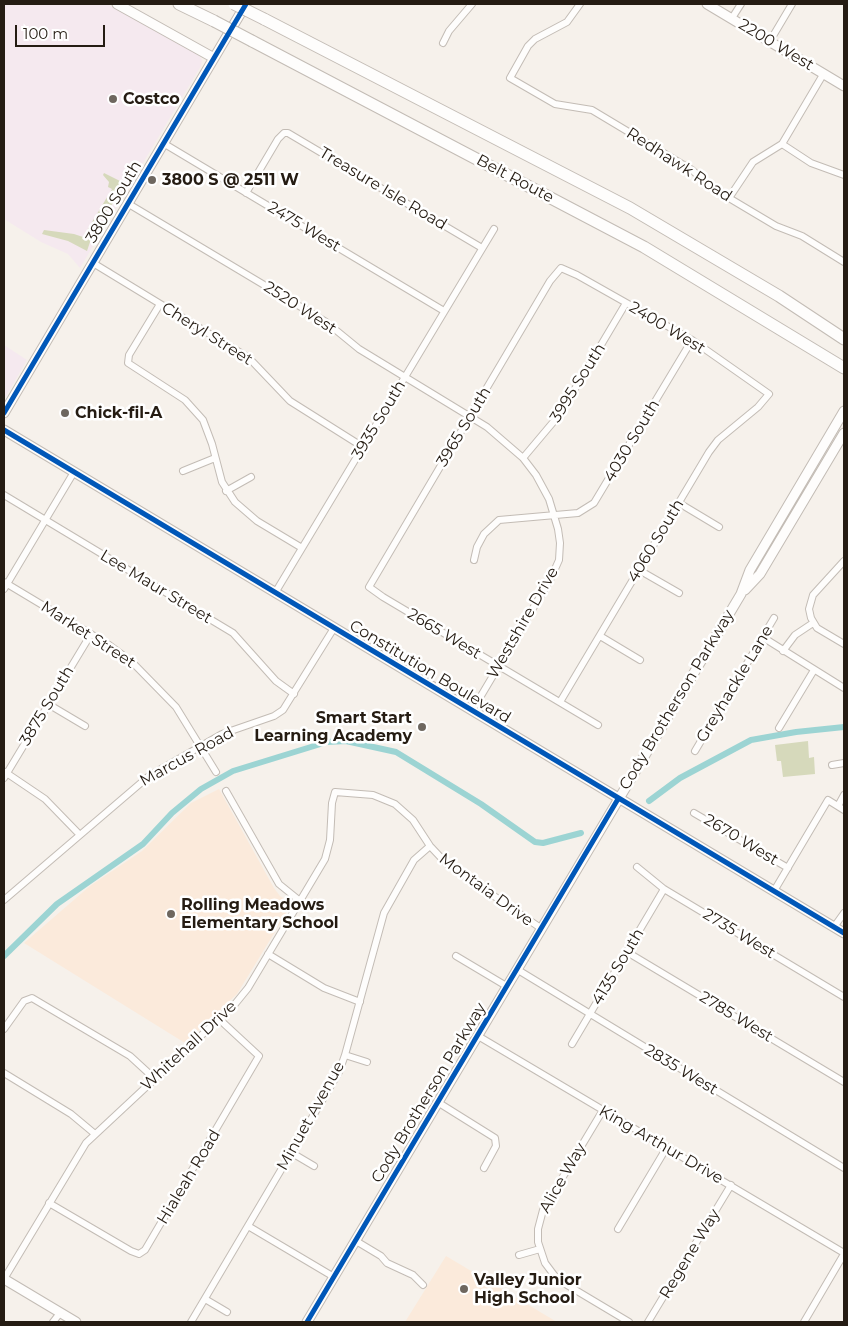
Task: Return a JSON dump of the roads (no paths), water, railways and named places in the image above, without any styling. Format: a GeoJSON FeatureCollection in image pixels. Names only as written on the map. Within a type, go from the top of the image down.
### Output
{"type":"FeatureCollection","features":[{"type":"Feature","properties":{"kind":"highway","name":"Belt Route"},"geometry":{"type":"LineString","coordinates":[[179,4],[644,247],[844,368]]}},
{"type":"Feature","properties":{"kind":"highway","name":"Belt Route"},"geometry":{"type":"LineString","coordinates":[[234,4],[630,208],[779,296],[844,339]]}},
{"type":"Feature","properties":{"kind":"main road"},"geometry":{"type":"LineString","coordinates":[[117,4],[214,58]]}},
{"type":"Feature","properties":{"kind":"main road","name":"3800 South"},"geometry":{"type":"LineString","coordinates":[[4,413],[246,4]]}},
{"type":"Feature","properties":{"kind":"main road","name":"2200 West"},"geometry":{"type":"LineString","coordinates":[[707,4],[844,86]]}},
{"type":"Feature","properties":{"kind":"main road","name":"Cody Brotherson Parkway"},"geometry":{"type":"LineString","coordinates":[[309,1322],[741,594],[750,570],[844,410]]}},
{"type":"Feature","properties":{"kind":"main road","name":"Constitution Boulevard"},"geometry":{"type":"LineString","coordinates":[[4,430],[844,933]]}},
{"type":"Feature","properties":{"kind":"main road","name":"Cody Brotherson Parkway"},"geometry":{"type":"LineString","coordinates":[[741,594],[760,574],[844,433]]}},
{"type":"Feature","properties":{"kind":"main road"},"geometry":{"type":"LineString","coordinates":[[4,1279],[76,1322]]}},
{"type":"Feature","properties":{"kind":"street"},"geometry":{"type":"LineString","coordinates":[[443,43],[449,31],[472,4]]}},
{"type":"Feature","properties":{"kind":"street","name":"Redhawk Road"},"geometry":{"type":"LineString","coordinates":[[580,4],[568,22],[535,39],[528,46],[510,78],[556,104],[592,110],[692,170],[712,188],[776,226],[802,236],[844,262]]}},
{"type":"Feature","properties":{"kind":"street"},"geometry":{"type":"LineString","coordinates":[[732,18],[741,4]]}},
{"type":"Feature","properties":{"kind":"street"},"geometry":{"type":"LineString","coordinates":[[770,41],[792,4]]}},
{"type":"Feature","properties":{"kind":"street"},"geometry":{"type":"LineString","coordinates":[[729,198],[753,162],[782,144],[824,74]]}},
{"type":"Feature","properties":{"kind":"street","name":"Treasure Isle Road"},"geometry":{"type":"LineString","coordinates":[[246,192],[284,133],[292,134],[482,248]]}},
{"type":"Feature","properties":{"kind":"street","name":"2475 West"},"geometry":{"type":"LineString","coordinates":[[163,143],[444,311]]}},
{"type":"Feature","properties":{"kind":"street"},"geometry":{"type":"LineString","coordinates":[[782,144],[812,163],[844,175]]}},
{"type":"Feature","properties":{"kind":"street","name":"2520 West"},"geometry":{"type":"LineString","coordinates":[[127,203],[326,322],[360,350],[470,416]]}},
{"type":"Feature","properties":{"kind":"street","name":"3935 South"},"geometry":{"type":"LineString","coordinates":[[275,593],[494,229]]}},
{"type":"Feature","properties":{"kind":"street","name":"Cheryl Street"},"geometry":{"type":"LineString","coordinates":[[92,262],[249,358],[290,401],[363,447]]}},
{"type":"Feature","properties":{"kind":"street","name":"2400 West"},"geometry":{"type":"LineString","coordinates":[[561,268],[692,340],[769,394]]}},
{"type":"Feature","properties":{"kind":"street","name":"3965 South"},"geometry":{"type":"LineString","coordinates":[[369,587],[550,282],[561,268]]}},
{"type":"Feature","properties":{"kind":"street","name":"3995 South"},"geometry":{"type":"LineString","coordinates":[[523,458],[557,418],[626,303]]}},
{"type":"Feature","properties":{"kind":"street"},"geometry":{"type":"LineString","coordinates":[[160,304],[129,355],[128,363],[179,397],[196,411],[209,433],[226,491],[245,512],[302,548]]}},
{"type":"Feature","properties":{"kind":"street","name":"4030 South"},"geometry":{"type":"LineString","coordinates":[[474,560],[484,534],[499,520],[578,513],[594,503],[692,340]]}},
{"type":"Feature","properties":{"kind":"street","name":"4060 South"},"geometry":{"type":"LineString","coordinates":[[560,702],[718,440],[758,408],[769,394]]}},
{"type":"Feature","properties":{"kind":"street","name":"Westshire Drive"},"geometry":{"type":"LineString","coordinates":[[470,416],[497,434],[523,458],[542,484],[554,515],[560,543],[556,569],[472,711]]}},
{"type":"Feature","properties":{"kind":"street"},"geometry":{"type":"LineString","coordinates":[[183,471],[215,458]]}},
{"type":"Feature","properties":{"kind":"street"},"geometry":{"type":"LineString","coordinates":[[5,584],[74,472]]}},
{"type":"Feature","properties":{"kind":"street"},"geometry":{"type":"LineString","coordinates":[[226,491],[251,478]]}},
{"type":"Feature","properties":{"kind":"street","name":"Lee Maur Street"},"geometry":{"type":"LineString","coordinates":[[4,495],[233,633],[276,681],[294,694]]}},
{"type":"Feature","properties":{"kind":"street"},"geometry":{"type":"LineString","coordinates":[[679,503],[719,527]]}},
{"type":"Feature","properties":{"kind":"street"},"geometry":{"type":"LineString","coordinates":[[844,561],[811,599],[808,609],[813,623],[844,644]]}},
{"type":"Feature","properties":{"kind":"street"},"geometry":{"type":"LineString","coordinates":[[640,570],[679,593]]}},
{"type":"Feature","properties":{"kind":"street","name":"Market Street"},"geometry":{"type":"LineString","coordinates":[[5,584],[122,654],[153,681],[176,707],[216,772]]}},
{"type":"Feature","properties":{"kind":"street","name":"2665 West"},"geometry":{"type":"LineString","coordinates":[[369,587],[598,725]]}},
{"type":"Feature","properties":{"kind":"street","name":"Greyhackle Lane"},"geometry":{"type":"LineString","coordinates":[[695,750],[764,638],[774,618]]}},
{"type":"Feature","properties":{"kind":"street"},"geometry":{"type":"LineString","coordinates":[[783,651],[795,635],[813,623]]}},
{"type":"Feature","properties":{"kind":"street","name":"Marcus Road"},"geometry":{"type":"LineString","coordinates":[[4,900],[138,784],[222,734],[277,714],[283,710],[334,628]]}},
{"type":"Feature","properties":{"kind":"street","name":"3875 South"},"geometry":{"type":"LineString","coordinates":[[5,774],[91,634]]}},
{"type":"Feature","properties":{"kind":"street"},"geometry":{"type":"LineString","coordinates":[[600,636],[640,660]]}},
{"type":"Feature","properties":{"kind":"street"},"geometry":{"type":"LineString","coordinates":[[764,638],[844,688]]}},
{"type":"Feature","properties":{"kind":"street"},"geometry":{"type":"LineString","coordinates":[[780,728],[814,670]]}},
{"type":"Feature","properties":{"kind":"street"},"geometry":{"type":"LineString","coordinates":[[48,704],[85,726]]}},
{"type":"Feature","properties":{"kind":"street"},"geometry":{"type":"LineString","coordinates":[[832,765],[844,762]]}},
{"type":"Feature","properties":{"kind":"street"},"geometry":{"type":"LineString","coordinates":[[5,774],[45,799],[80,834]]}},
{"type":"Feature","properties":{"kind":"street"},"geometry":{"type":"LineString","coordinates":[[226,791],[279,884],[300,901]]}},
{"type":"Feature","properties":{"kind":"street","name":"Whitehall Drive"},"geometry":{"type":"LineString","coordinates":[[4,1279],[83,1147],[244,993],[319,870],[327,852],[331,833],[332,803],[335,792]]}},
{"type":"Feature","properties":{"kind":"street","name":"Montaia Drive"},"geometry":{"type":"LineString","coordinates":[[335,792],[373,795],[395,804],[413,820],[430,846],[452,868],[542,929]]}},
{"type":"Feature","properties":{"kind":"street"},"geometry":{"type":"LineString","coordinates":[[774,891],[828,800],[841,808],[844,795]]}},
{"type":"Feature","properties":{"kind":"street","name":"2670 West"},"geometry":{"type":"LineString","coordinates":[[694,813],[788,868]]}},
{"type":"Feature","properties":{"kind":"street","name":"Minuet Avenue"},"geometry":{"type":"LineString","coordinates":[[191,1322],[329,1090],[345,1055],[384,913],[414,860],[430,846]]}},
{"type":"Feature","properties":{"kind":"street","name":"2735 West"},"geometry":{"type":"LineString","coordinates":[[637,868],[664,889],[844,997]]}},
{"type":"Feature","properties":{"kind":"street","name":"4135 South"},"geometry":{"type":"LineString","coordinates":[[572,1044],[664,889]]}},
{"type":"Feature","properties":{"kind":"street"},"geometry":{"type":"LineString","coordinates":[[834,927],[844,913]]}},
{"type":"Feature","properties":{"kind":"street","name":"2785 West"},"geometry":{"type":"LineString","coordinates":[[627,952],[844,1082]]}},
{"type":"Feature","properties":{"kind":"street"},"geometry":{"type":"LineString","coordinates":[[268,954],[324,988],[360,1002]]}},
{"type":"Feature","properties":{"kind":"street"},"geometry":{"type":"LineString","coordinates":[[456,956],[508,987]]}},
{"type":"Feature","properties":{"kind":"street","name":"2835 West"},"geometry":{"type":"LineString","coordinates":[[518,970],[844,1168]]}},
{"type":"Feature","properties":{"kind":"street"},"geometry":{"type":"LineString","coordinates":[[4,1029],[24,1001],[32,998],[130,1056],[155,1079]]}},
{"type":"Feature","properties":{"kind":"street","name":"Hialeah Road"},"geometry":{"type":"LineString","coordinates":[[49,1203],[131,1251],[139,1254],[144,1250],[260,1056],[218,1019]]}},
{"type":"Feature","properties":{"kind":"street","name":"King Arthur Drive"},"geometry":{"type":"LineString","coordinates":[[478,1036],[844,1254]]}},
{"type":"Feature","properties":{"kind":"street"},"geometry":{"type":"LineString","coordinates":[[345,1055],[367,1062]]}},
{"type":"Feature","properties":{"kind":"street"},"geometry":{"type":"LineString","coordinates":[[4,1073],[72,1114],[95,1134]]}},
{"type":"Feature","properties":{"kind":"street"},"geometry":{"type":"LineString","coordinates":[[439,1103],[495,1138],[496,1146],[484,1168]]}},
{"type":"Feature","properties":{"kind":"street","name":"Alice Way"},"geometry":{"type":"LineString","coordinates":[[603,1110],[543,1210],[538,1229],[540,1249],[545,1263],[558,1279],[629,1322]]}},
{"type":"Feature","properties":{"kind":"street"},"geometry":{"type":"LineString","coordinates":[[618,1229],[667,1147]]}},
{"type":"Feature","properties":{"kind":"street"},"geometry":{"type":"LineString","coordinates":[[292,1153],[314,1166]]}},
{"type":"Feature","properties":{"kind":"street","name":"Regene Way"},"geometry":{"type":"LineString","coordinates":[[648,1322],[731,1185]]}},
{"type":"Feature","properties":{"kind":"street"},"geometry":{"type":"LineString","coordinates":[[248,1226],[334,1277]]}},
{"type":"Feature","properties":{"kind":"street"},"geometry":{"type":"LineString","coordinates":[[356,1241],[381,1256],[391,1265],[413,1276],[423,1285]]}},
{"type":"Feature","properties":{"kind":"street"},"geometry":{"type":"LineString","coordinates":[[519,1256],[540,1249]]}},
{"type":"Feature","properties":{"kind":"street"},"geometry":{"type":"LineString","coordinates":[[804,1322],[844,1254]]}},
{"type":"Feature","properties":{"kind":"street"},"geometry":{"type":"LineString","coordinates":[[205,1299],[226,1312]]}},
{"type":"Feature","properties":{"kind":"street"},"geometry":{"type":"LineString","coordinates":[[53,1322],[60,1312]]}},
{"type":"Feature","properties":{"kind":"waterway"},"geometry":{"type":"LineString","coordinates":[[649,801],[680,778],[751,740],[796,732],[844,727]]}},
{"type":"Feature","properties":{"kind":"waterway"},"geometry":{"type":"LineString","coordinates":[[4,956],[57,904],[143,844],[172,813],[201,789],[233,771],[327,742],[346,741],[396,752],[481,804],[535,842],[543,843],[581,833]]}},
{"type":"Feature","properties":{"kind":"place","name":"Costco"},"geometry":{"type":"Point","coordinates":[113,99]}},
{"type":"Feature","properties":{"kind":"place","name":"3800 S @ 2511 W"},"geometry":{"type":"Point","coordinates":[152,180]}},
{"type":"Feature","properties":{"kind":"place","name":"Chick-fil-A"},"geometry":{"type":"Point","coordinates":[65,413]}},
{"type":"Feature","properties":{"kind":"place","name":"Smart Start Learning Academy"},"geometry":{"type":"Point","coordinates":[422,727]}},
{"type":"Feature","properties":{"kind":"place","name":"Rolling Meadows Elementary School"},"geometry":{"type":"Point","coordinates":[171,914]}},
{"type":"Feature","properties":{"kind":"place","name":"Valley Junior High School"},"geometry":{"type":"Point","coordinates":[464,1289]}}]}
